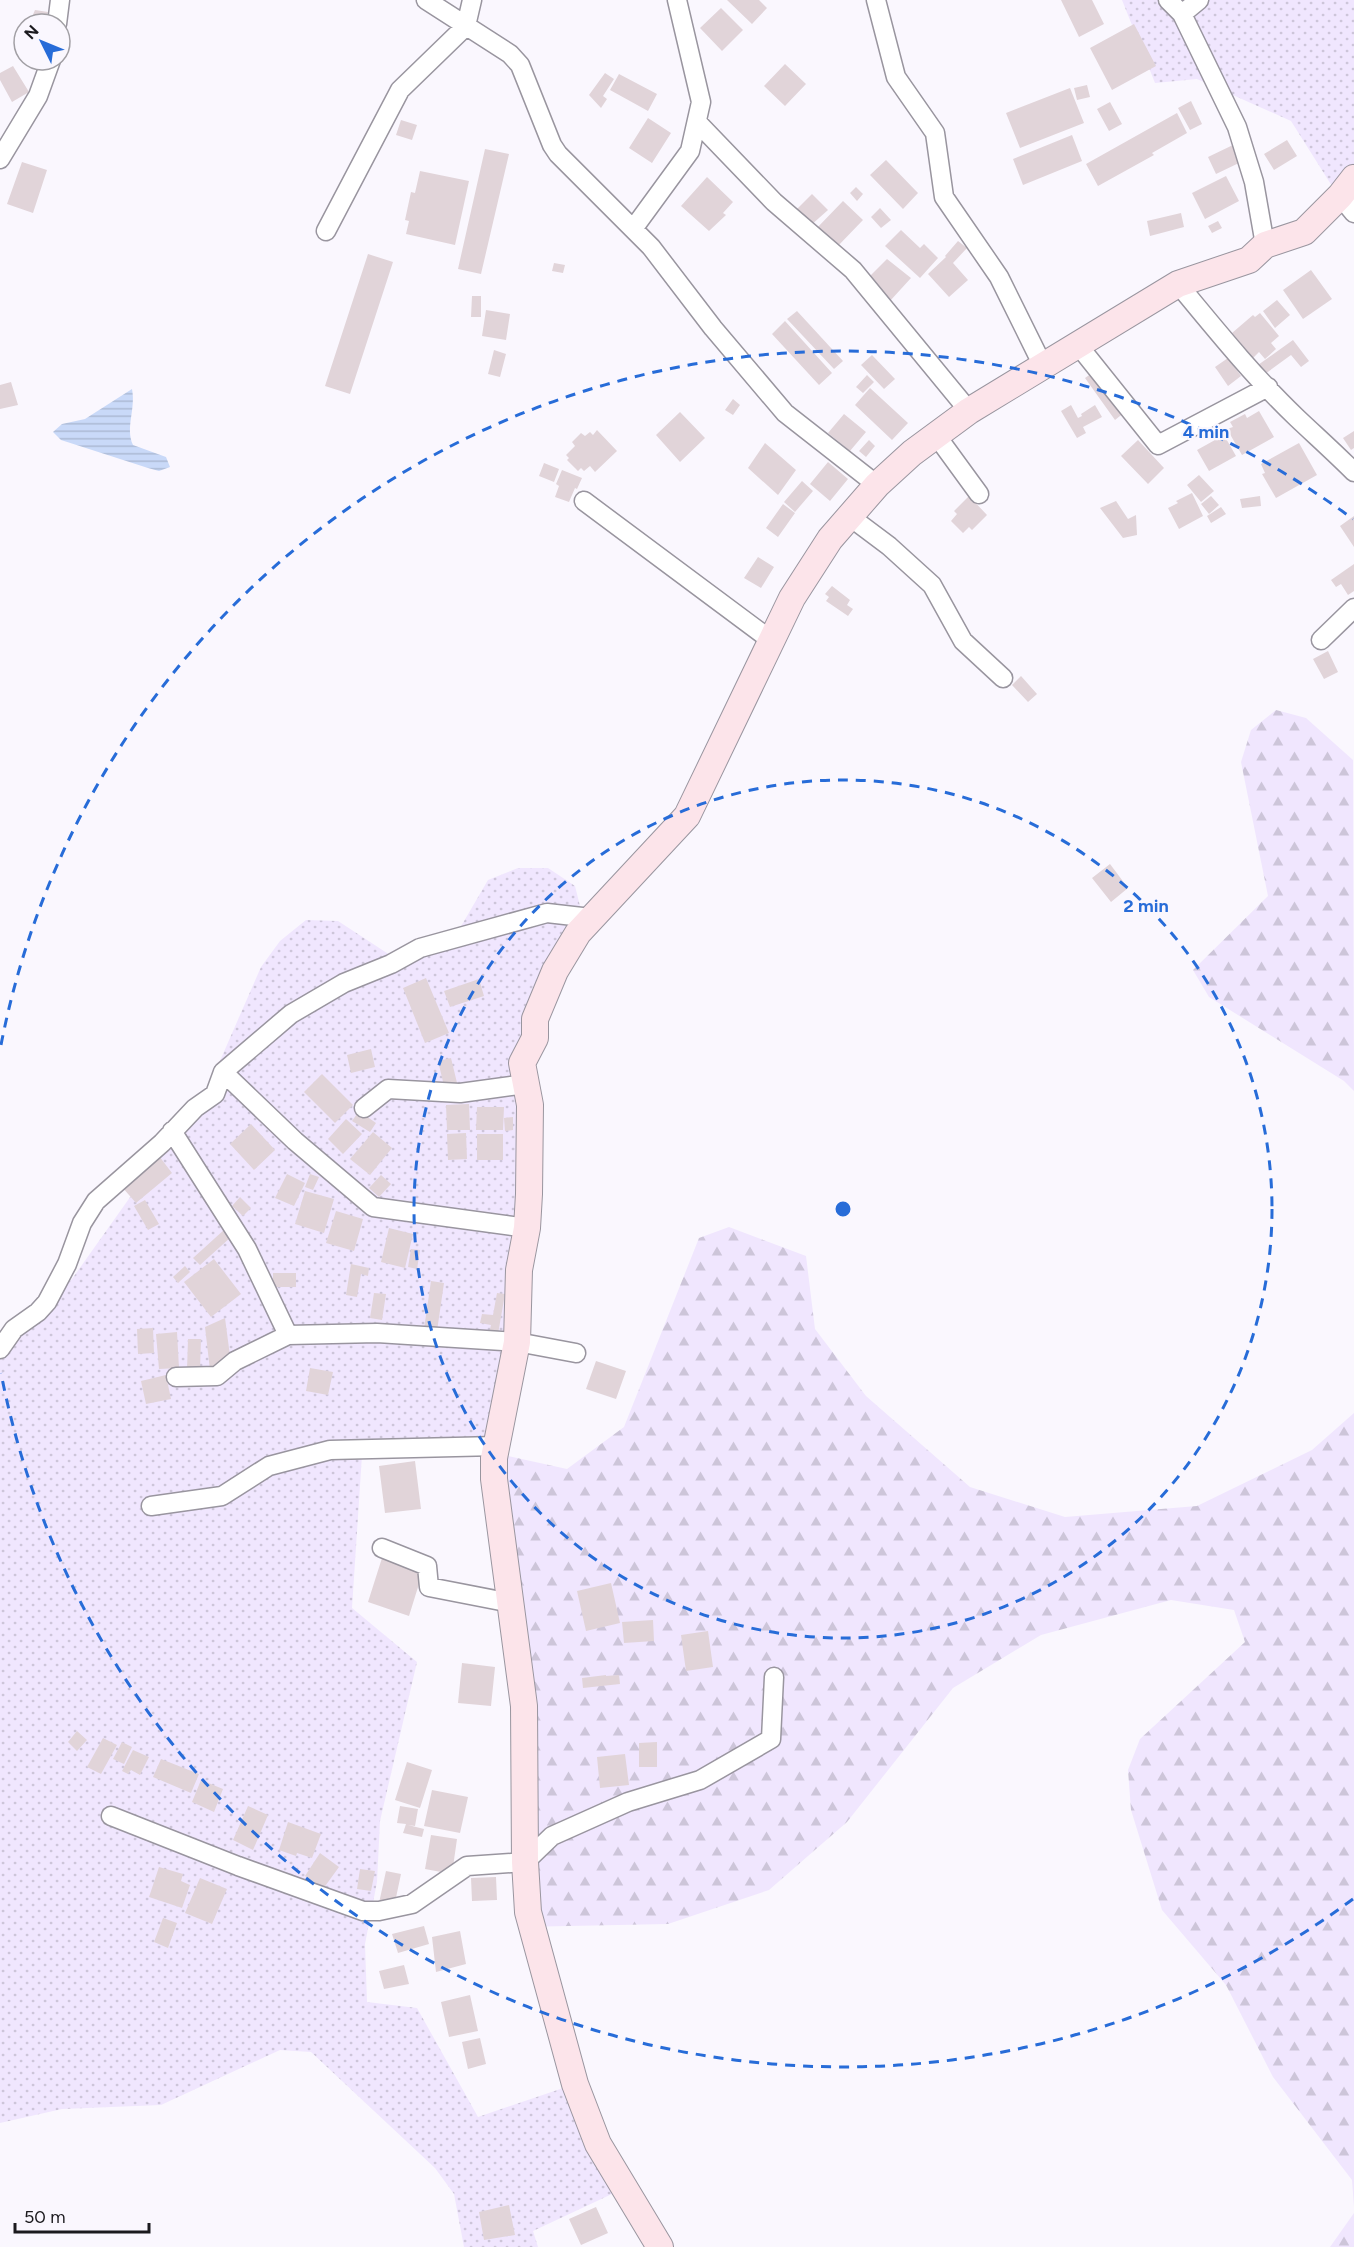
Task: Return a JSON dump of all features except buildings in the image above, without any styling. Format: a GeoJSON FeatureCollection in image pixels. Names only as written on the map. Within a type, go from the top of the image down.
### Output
{"type":"FeatureCollection","features":[{"type":"Feature","properties":{"kind":"street"},"geometry":{"type":"LineString","coordinates":[[426,0],[510,54],[520,65],[552,145],[558,154],[651,247],[713,328],[785,413],[877,485]]}},
{"type":"Feature","properties":{"kind":"street"},"geometry":{"type":"LineString","coordinates":[[326,231],[400,90],[466,26],[472,0]]}},
{"type":"Feature","properties":{"kind":"street"},"geometry":{"type":"LineString","coordinates":[[633,229],[690,151],[701,102],[677,0]]}},
{"type":"Feature","properties":{"kind":"street"},"geometry":{"type":"LineString","coordinates":[[876,0],[896,76],[935,133],[944,197],[999,277],[1043,366]]}},
{"type":"Feature","properties":{"kind":"street"},"geometry":{"type":"LineString","coordinates":[[1168,0],[1182,14],[1240,138],[1254,182],[1265,245]]}},
{"type":"Feature","properties":{"kind":"street"},"geometry":{"type":"LineString","coordinates":[[1182,14],[1200,0]]}},
{"type":"Feature","properties":{"kind":"street"},"geometry":{"type":"LineString","coordinates":[[0,159],[38,96],[47,72]]}},
{"type":"Feature","properties":{"kind":"street"},"geometry":{"type":"LineString","coordinates":[[697,122],[774,202],[853,270],[969,411]]}},
{"type":"Feature","properties":{"kind":"street"},"geometry":{"type":"LineString","coordinates":[[660,2247],[598,2144],[575,2084],[528,1912],[525,1862],[524,1706],[494,1479],[494,1458],[517,1342],[519,1270],[527,1228],[530,1105],[522,1064],[535,1038],[535,1019],[555,971],[578,933],[687,816],[792,598],[830,539],[877,485],[912,453],[969,411],[1178,285],[1249,260],[1265,245],[1304,232],[1349,196]]}},
{"type":"Feature","properties":{"kind":"street"},"geometry":{"type":"LineString","coordinates":[[1178,285],[1222,338],[1268,387],[1354,472]]}},
{"type":"Feature","properties":{"kind":"street"},"geometry":{"type":"LineString","coordinates":[[1078,345],[1158,445],[1268,387]]}},
{"type":"Feature","properties":{"kind":"street"},"geometry":{"type":"LineString","coordinates":[[936,435],[979,494]]}},
{"type":"Feature","properties":{"kind":"street"},"geometry":{"type":"LineString","coordinates":[[584,501],[772,641]]}},
{"type":"Feature","properties":{"kind":"street"},"geometry":{"type":"LineString","coordinates":[[849,516],[890,546],[932,585],[963,641],[1003,678]]}},
{"type":"Feature","properties":{"kind":"street"},"geometry":{"type":"LineString","coordinates":[[1321,640],[1354,608]]}},
{"type":"Feature","properties":{"kind":"street"},"geometry":{"type":"LineString","coordinates":[[0,1349],[14,1329],[38,1312],[47,1302],[67,1264],[82,1223],[96,1201],[143,1160],[195,1108],[215,1094],[223,1072],[291,1014],[344,983],[391,964],[420,948],[547,913],[591,918]]}},
{"type":"Feature","properties":{"kind":"street"},"geometry":{"type":"LineString","coordinates":[[223,1072],[295,1141],[373,1207],[527,1228]]}},
{"type":"Feature","properties":{"kind":"street"},"geometry":{"type":"LineString","coordinates":[[364,1108],[388,1089],[460,1093],[526,1084]]}},
{"type":"Feature","properties":{"kind":"street"},"geometry":{"type":"LineString","coordinates":[[172,1131],[247,1249],[288,1335]]}},
{"type":"Feature","properties":{"kind":"street"},"geometry":{"type":"LineString","coordinates":[[176,1377],[217,1376],[235,1361],[288,1335],[377,1333],[517,1342],[576,1353]]}},
{"type":"Feature","properties":{"kind":"street"},"geometry":{"type":"LineString","coordinates":[[151,1506],[222,1496],[269,1466],[330,1450],[497,1446]]}},
{"type":"Feature","properties":{"kind":"street"},"geometry":{"type":"LineString","coordinates":[[382,1548],[427,1566],[429,1587],[511,1604]]}},
{"type":"Feature","properties":{"kind":"street"},"geometry":{"type":"LineString","coordinates":[[111,1815],[238,1866],[363,1911],[379,1911],[412,1904],[467,1866],[525,1862],[552,1836],[628,1802],[700,1780],[771,1739],[774,1677]]}},
{"type":"Feature","properties":{"kind":"green space"},"geometry":{"type":"Polygon","coordinates":[[[1122,0],[1354,0],[1354,172],[1337,194],[1291,121],[1197,79],[1155,83],[1122,0]]]}},
{"type":"Feature","properties":{"kind":"green space"},"geometry":{"type":"Polygon","coordinates":[[[1276,710],[1306,718],[1353,760],[1354,1091],[1344,1081],[1209,997],[1193,970],[1268,896],[1241,762],[1251,730],[1276,710]]]}},
{"type":"Feature","properties":{"kind":"green space"},"geometry":{"type":"Polygon","coordinates":[[[518,868],[548,868],[575,886],[583,918],[538,1033],[530,1093],[528,1268],[490,1452],[362,1455],[352,1608],[417,1662],[380,1821],[377,1882],[365,1944],[367,2002],[417,2008],[478,2117],[575,2084],[629,2186],[533,2231],[538,2247],[464,2247],[454,2194],[435,2168],[311,2052],[280,2050],[161,2105],[62,2109],[0,2123],[0,1345],[72,1279],[209,1086],[261,967],[280,941],[306,920],[338,921],[393,957],[423,957],[453,940],[488,880],[518,868]]]}},
{"type":"Feature","properties":{"kind":"green space"},"geometry":{"type":"Polygon","coordinates":[[[729,1227],[806,1256],[815,1329],[866,1396],[970,1487],[1065,1517],[1197,1506],[1312,1450],[1354,1413],[1354,2207],[1352,2180],[1273,2077],[1226,1985],[1162,1910],[1131,1810],[1128,1770],[1140,1739],[1245,1642],[1234,1610],[1171,1600],[1041,1635],[953,1688],[847,1822],[769,1890],[668,1924],[519,1927],[520,1721],[490,1452],[567,1469],[624,1427],[699,1238],[729,1227]]]}},
{"type":"Feature","properties":{"kind":"green space"},"geometry":{"type":"Polygon","coordinates":[[[1354,2213],[1354,2247],[1330,2247],[1354,2213]]]}},
{"type":"Feature","properties":{"kind":"water"},"geometry":{"type":"Polygon","coordinates":[[[132,389],[130,432],[133,445],[166,457],[170,467],[159,471],[148,468],[61,440],[53,432],[62,424],[85,419],[132,389]]]}}]}
